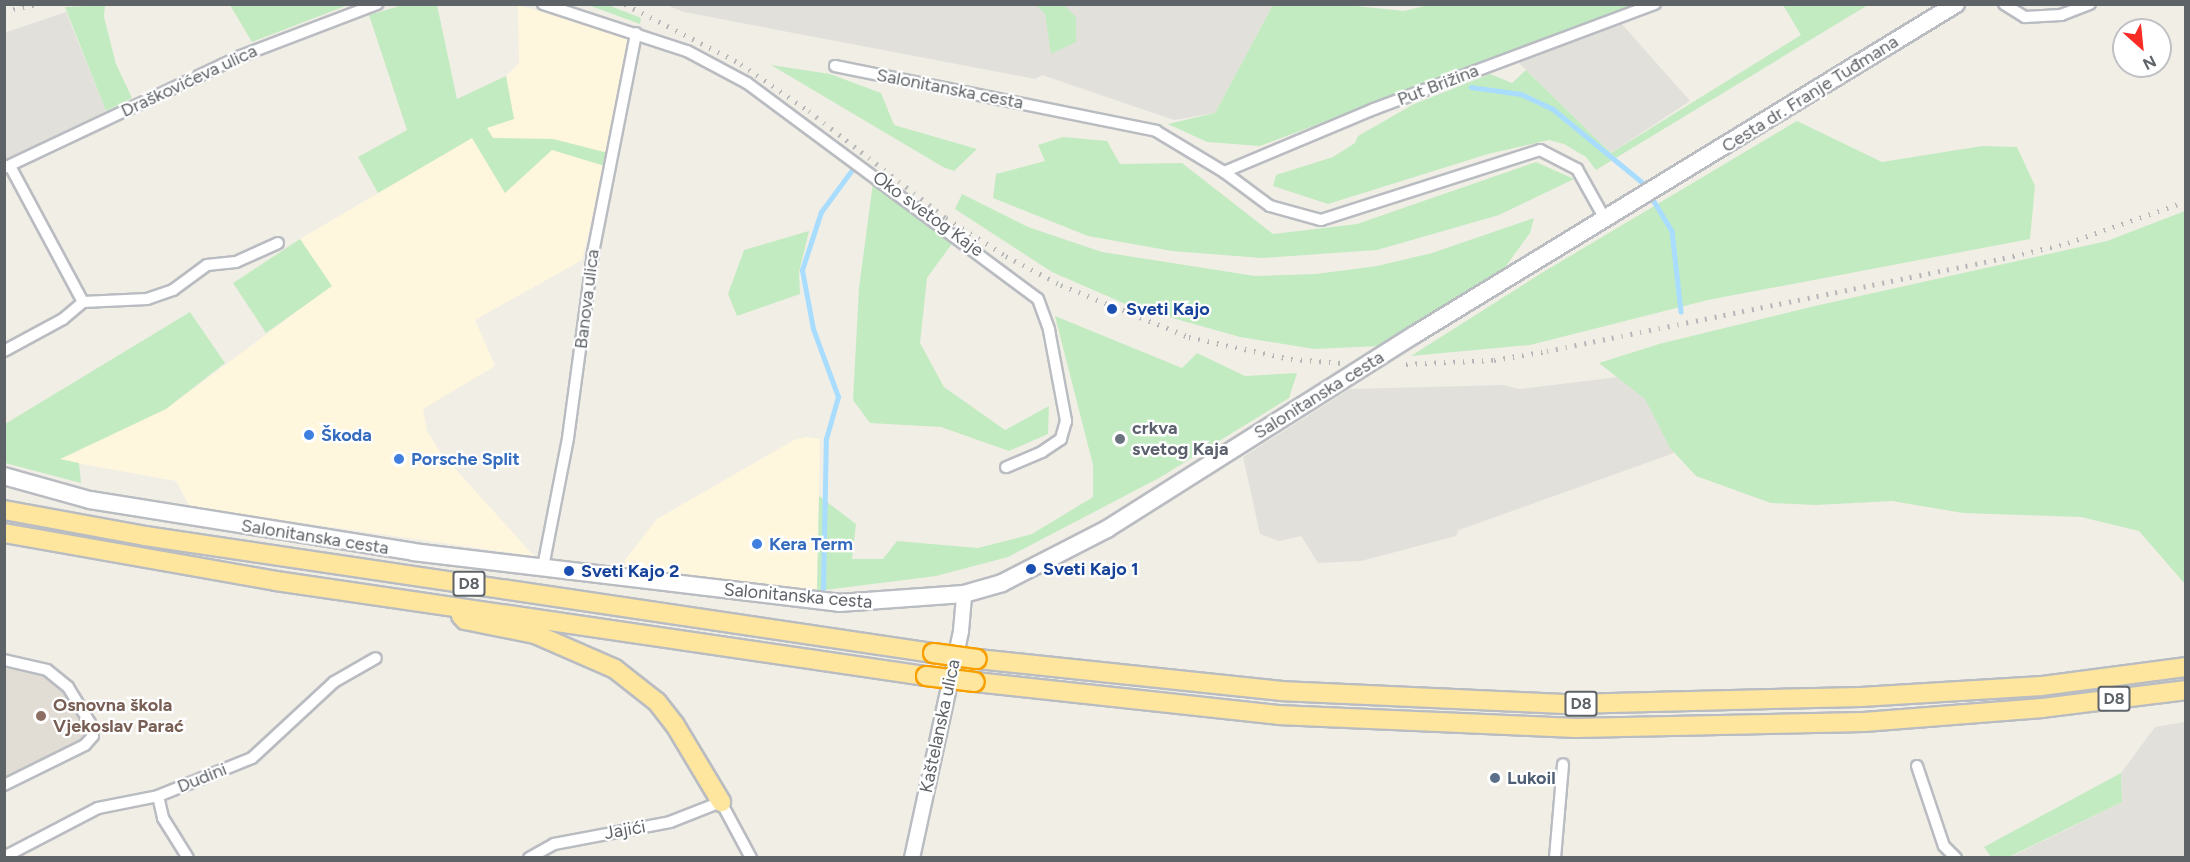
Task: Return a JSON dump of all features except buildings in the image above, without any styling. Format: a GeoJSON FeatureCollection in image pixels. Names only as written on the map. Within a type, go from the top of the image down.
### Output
{"type":"FeatureCollection","features":[{"type":"Feature","properties":{"kind":"highway","name":"D8"},"geometry":{"type":"LineString","coordinates":[[4,510],[145,536],[933,653],[1280,691],[1569,704],[1710,704],[2042,686],[2186,667]]}},
{"type":"Feature","properties":{"kind":"highway","name":"D8"},"geometry":{"type":"LineString","coordinates":[[4,533],[162,562],[927,676],[1278,715],[1576,728],[1864,722],[2042,708],[2186,690]]}},
{"type":"Feature","properties":{"kind":"highway"},"geometry":{"type":"LineString","coordinates":[[451,606],[465,620],[535,634],[615,669],[657,702],[669,717],[694,752],[721,802]]}},
{"type":"Feature","properties":{"kind":"main road","name":"Cesta dr. Franje Tuđmana"},"geometry":{"type":"LineString","coordinates":[[1631,204],[1956,4]]}},
{"type":"Feature","properties":{"kind":"main road","name":"Salonitanska cesta"},"geometry":{"type":"LineString","coordinates":[[4,476],[90,500],[413,552],[839,603],[894,602],[964,594],[1012,578],[1107,529],[1631,204]]}},
{"type":"Feature","properties":{"kind":"street","name":"Draškovićeva ulica"},"geometry":{"type":"LineString","coordinates":[[7,167],[241,56],[377,4]]}},
{"type":"Feature","properties":{"kind":"street"},"geometry":{"type":"LineString","coordinates":[[543,4],[636,33]]}},
{"type":"Feature","properties":{"kind":"street","name":"Put Brižina"},"geometry":{"type":"LineString","coordinates":[[1224,171],[1374,109],[1655,4]]}},
{"type":"Feature","properties":{"kind":"street"},"geometry":{"type":"LineString","coordinates":[[2004,4],[2025,17],[2061,15],[2090,4]]}},
{"type":"Feature","properties":{"kind":"street","name":"Oko svetog Kaje"},"geometry":{"type":"LineString","coordinates":[[636,33],[687,51],[778,102],[1038,298],[1048,330],[1066,421],[1061,440],[1042,452],[1006,467]]}},
{"type":"Feature","properties":{"kind":"street","name":"Banova ulica"},"geometry":{"type":"LineString","coordinates":[[543,567],[568,438],[593,253],[636,33]]}},
{"type":"Feature","properties":{"kind":"street","name":"Salonitanska cesta"},"geometry":{"type":"LineString","coordinates":[[835,66],[1156,131],[1224,171],[1270,206],[1321,219],[1540,150],[1577,169],[1605,219]]}},
{"type":"Feature","properties":{"kind":"street"},"geometry":{"type":"LineString","coordinates":[[7,167],[83,302]]}},
{"type":"Feature","properties":{"kind":"street"},"geometry":{"type":"LineString","coordinates":[[4,351],[63,320],[83,302],[147,300],[172,291],[207,265],[236,262],[278,243]]}},
{"type":"Feature","properties":{"kind":"street","name":"Kaštelanska ulica"},"geometry":{"type":"LineString","coordinates":[[912,858],[961,631],[964,594]]}},
{"type":"Feature","properties":{"kind":"street","name":"Dudini"},"geometry":{"type":"LineString","coordinates":[[10,855],[98,808],[158,796],[252,758],[334,682],[375,658]]}},
{"type":"Feature","properties":{"kind":"street"},"geometry":{"type":"LineString","coordinates":[[4,660],[47,670],[68,687],[90,723],[93,736],[85,745],[4,785]]}},
{"type":"Feature","properties":{"kind":"street"},"geometry":{"type":"LineString","coordinates":[[1554,858],[1563,764]]}},
{"type":"Feature","properties":{"kind":"street"},"geometry":{"type":"LineString","coordinates":[[1917,766],[1944,846],[1956,858]]}},
{"type":"Feature","properties":{"kind":"street"},"geometry":{"type":"LineString","coordinates":[[158,796],[163,818],[188,858]]}},
{"type":"Feature","properties":{"kind":"street"},"geometry":{"type":"LineString","coordinates":[[721,802],[751,858]]}},
{"type":"Feature","properties":{"kind":"street","name":"Jajići"},"geometry":{"type":"LineString","coordinates":[[529,858],[554,844],[670,822],[721,802]]}},
{"type":"Feature","properties":{"kind":"shaded area"},"geometry":{"type":"Polygon","coordinates":[[[518,5],[630,37],[608,153],[553,139],[493,138],[487,128],[514,119],[506,76],[519,63],[518,5]]]}},
{"type":"Feature","properties":{"kind":"shaded area"},"geometry":{"type":"Polygon","coordinates":[[[666,5],[1273,5],[1215,113],[1174,120],[1042,75],[1035,79],[684,12],[666,5]]]}},
{"type":"Feature","properties":{"kind":"shaded area"},"geometry":{"type":"Polygon","coordinates":[[[66,12],[106,111],[5,161],[4,33],[66,12]]]}},
{"type":"Feature","properties":{"kind":"shaded area"},"geometry":{"type":"Polygon","coordinates":[[[1621,23],[1690,101],[1611,153],[1518,62],[1621,23]]]}},
{"type":"Feature","properties":{"kind":"shaded area"},"geometry":{"type":"Polygon","coordinates":[[[472,138],[505,193],[552,150],[605,166],[582,260],[475,320],[495,366],[423,409],[427,431],[440,452],[534,556],[190,507],[176,481],[59,460],[166,409],[331,286],[300,239],[472,138]]]}},
{"type":"Feature","properties":{"kind":"shaded area"},"geometry":{"type":"Polygon","coordinates":[[[1618,377],[1646,399],[1674,453],[1459,530],[1456,536],[1361,561],[1318,563],[1301,536],[1279,541],[1260,534],[1243,457],[1350,389],[1503,385],[1519,389],[1618,377]]]}},
{"type":"Feature","properties":{"kind":"shaded area"},"geometry":{"type":"Polygon","coordinates":[[[806,437],[820,439],[817,591],[710,584],[625,570],[625,560],[657,519],[794,440],[806,437]]]}},
{"type":"Feature","properties":{"kind":"shaded area","name":"Osnovna škola Vjekoslav Parać"},"geometry":{"type":"Polygon","coordinates":[[[5,668],[47,676],[70,700],[86,733],[78,742],[5,779],[5,668]]]}},
{"type":"Feature","properties":{"kind":"shaded area"},"geometry":{"type":"Polygon","coordinates":[[[2185,722],[2185,857],[2009,858],[2122,802],[2121,773],[2155,727],[2185,722]]]}},
{"type":"Feature","properties":{"kind":"green space"},"geometry":{"type":"Polygon","coordinates":[[[406,4],[437,5],[457,99],[506,76],[514,119],[487,128],[493,138],[553,139],[608,153],[605,166],[552,150],[505,193],[472,138],[378,193],[358,157],[407,130],[369,15],[406,4]]]}},
{"type":"Feature","properties":{"kind":"green space"},"geometry":{"type":"Polygon","coordinates":[[[1337,4],[1404,11],[1432,4],[1635,5],[1260,146],[1207,142],[1168,124],[1215,113],[1273,5],[1337,4]]]}},
{"type":"Feature","properties":{"kind":"green space"},"geometry":{"type":"Polygon","coordinates":[[[105,5],[104,17],[116,64],[132,98],[106,111],[65,7],[105,5]]]}},
{"type":"Feature","properties":{"kind":"green space"},"geometry":{"type":"Polygon","coordinates":[[[230,5],[348,5],[252,42],[230,5]]]}},
{"type":"Feature","properties":{"kind":"green space"},"geometry":{"type":"Polygon","coordinates":[[[588,5],[608,5],[641,18],[640,24],[588,5]]]}},
{"type":"Feature","properties":{"kind":"green space"},"geometry":{"type":"Polygon","coordinates":[[[1036,5],[1064,5],[1076,17],[1076,42],[1051,54],[1045,14],[1036,5]]]}},
{"type":"Feature","properties":{"kind":"green space"},"geometry":{"type":"Polygon","coordinates":[[[1783,5],[1868,5],[1596,170],[1586,157],[1564,144],[1549,140],[1488,154],[1328,204],[1273,186],[1276,175],[1333,157],[1355,143],[1358,136],[1414,104],[1490,74],[1512,83],[1526,70],[1611,153],[1801,35],[1783,5]]]}},
{"type":"Feature","properties":{"kind":"green space"},"geometry":{"type":"Polygon","coordinates":[[[771,65],[830,74],[881,93],[894,125],[977,149],[954,171],[943,167],[771,65]]]}},
{"type":"Feature","properties":{"kind":"green space"},"geometry":{"type":"Polygon","coordinates":[[[1797,121],[1882,162],[1982,146],[2017,147],[2035,186],[2030,239],[1708,300],[1530,345],[1411,356],[1540,274],[1797,121]]]}},
{"type":"Feature","properties":{"kind":"green space"},"geometry":{"type":"Polygon","coordinates":[[[1063,137],[1107,141],[1120,164],[1182,163],[1273,234],[1357,224],[1536,162],[1574,179],[1499,215],[1377,250],[1262,258],[1172,251],[1088,236],[993,198],[996,174],[1045,161],[1038,145],[1063,137]]]}},
{"type":"Feature","properties":{"kind":"green space"},"geometry":{"type":"Polygon","coordinates":[[[873,183],[954,241],[927,278],[920,343],[944,387],[1005,430],[1049,406],[1048,434],[1009,451],[941,427],[870,423],[853,400],[859,288],[873,183]]]}},
{"type":"Feature","properties":{"kind":"green space"},"geometry":{"type":"Polygon","coordinates":[[[962,194],[1028,227],[1102,252],[1255,276],[1316,274],[1377,266],[1432,253],[1534,218],[1530,233],[1498,277],[1379,346],[1314,349],[1240,337],[1130,306],[1052,272],[955,209],[962,194]]]}},
{"type":"Feature","properties":{"kind":"green space"},"geometry":{"type":"Polygon","coordinates":[[[2185,211],[2185,584],[2139,531],[2081,517],[1963,513],[1892,501],[1815,505],[1771,503],[1696,476],[1670,448],[1645,399],[1599,363],[1659,344],[1815,306],[2107,241],[2185,211]]]}},
{"type":"Feature","properties":{"kind":"green space"},"geometry":{"type":"Polygon","coordinates":[[[809,231],[799,272],[800,294],[737,316],[728,294],[744,250],[809,231]]]}},
{"type":"Feature","properties":{"kind":"green space"},"geometry":{"type":"Polygon","coordinates":[[[300,239],[332,286],[266,333],[233,283],[300,239]]]}},
{"type":"Feature","properties":{"kind":"green space"},"geometry":{"type":"Polygon","coordinates":[[[190,312],[225,363],[166,409],[60,459],[79,463],[81,483],[5,463],[5,424],[190,312]]]}},
{"type":"Feature","properties":{"kind":"green space"},"geometry":{"type":"Polygon","coordinates":[[[1055,316],[1182,368],[1197,353],[1245,376],[1297,373],[1289,398],[1159,478],[1008,557],[936,576],[817,591],[819,496],[856,524],[852,559],[883,559],[897,541],[978,548],[1032,534],[1093,497],[1093,465],[1055,316]]]}},
{"type":"Feature","properties":{"kind":"green space"},"geometry":{"type":"Polygon","coordinates":[[[2121,773],[2122,802],[2009,857],[1991,857],[1984,847],[2121,773]]]}},
{"type":"Feature","properties":{"kind":"waterway"},"geometry":{"type":"LineString","coordinates":[[1471,87],[1521,94],[1553,109],[1643,183],[1672,231],[1681,311]]}},
{"type":"Feature","properties":{"kind":"waterway"},"geometry":{"type":"LineString","coordinates":[[823,589],[826,439],[838,397],[813,329],[802,270],[821,212],[852,170]]}},
{"type":"Feature","properties":{"kind":"railway"},"geometry":{"type":"LineString","coordinates":[[4,11],[37,4]]}},
{"type":"Feature","properties":{"kind":"railway"},"geometry":{"type":"LineString","coordinates":[[625,4],[741,64],[809,111],[946,218],[1006,256],[1061,285],[1189,337],[1291,359],[1343,363]]}},
{"type":"Feature","properties":{"kind":"railway"},"geometry":{"type":"LineString","coordinates":[[1406,364],[1494,360],[1547,351],[2013,256],[2068,243],[2186,201]]}},
{"type":"Feature","properties":{"kind":"place","name":"Sveti Kajo"},"geometry":{"type":"Point","coordinates":[1112,309]}},
{"type":"Feature","properties":{"kind":"place","name":"Škoda"},"geometry":{"type":"Point","coordinates":[309,435]}},
{"type":"Feature","properties":{"kind":"place","name":"crkva svetog Kaja"},"geometry":{"type":"Point","coordinates":[1120,439]}},
{"type":"Feature","properties":{"kind":"place","name":"Porsche Split"},"geometry":{"type":"Point","coordinates":[399,459]}},
{"type":"Feature","properties":{"kind":"place","name":"Kera Term"},"geometry":{"type":"Point","coordinates":[757,544]}},
{"type":"Feature","properties":{"kind":"place","name":"Sveti Kajo 1"},"geometry":{"type":"Point","coordinates":[1031,569]}},
{"type":"Feature","properties":{"kind":"place","name":"Sveti Kajo 2"},"geometry":{"type":"Point","coordinates":[569,571]}},
{"type":"Feature","properties":{"kind":"place","name":"Osnovna škola Vjekoslav Parać"},"geometry":{"type":"Point","coordinates":[41,716]}},
{"type":"Feature","properties":{"kind":"place","name":"Lukoil"},"geometry":{"type":"Point","coordinates":[1495,778]}}]}
